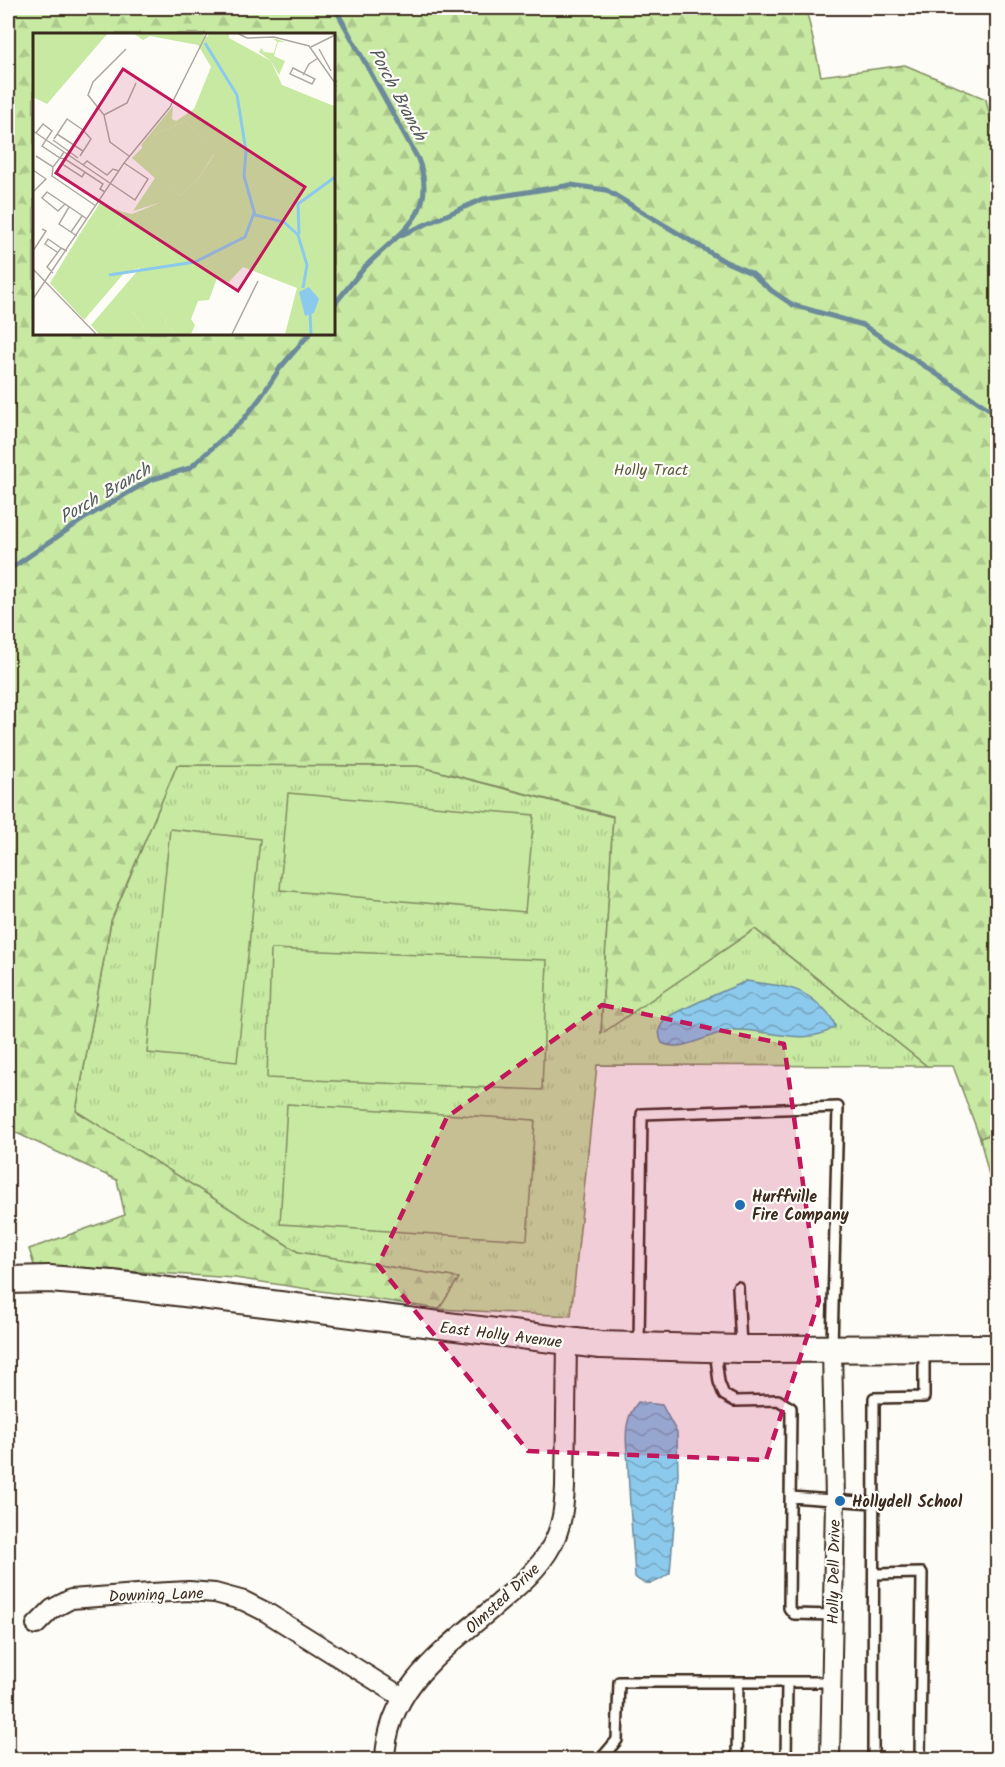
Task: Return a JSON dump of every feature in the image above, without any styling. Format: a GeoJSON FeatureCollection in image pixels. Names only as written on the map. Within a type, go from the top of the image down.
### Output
{"type":"FeatureCollection","features":[{"type":"Feature","properties":{"kind":"street","name":"East Holly Avenue"},"geometry":{"type":"LineString","coordinates":[[8,1280],[49,1279],[112,1284],[567,1342],[639,1347],[998,1348]]}},
{"type":"Feature","properties":{"kind":"street","name":"Olmsted Drive"},"geometry":{"type":"LineString","coordinates":[[385,1760],[390,1723],[402,1697],[423,1671],[525,1580],[544,1558],[555,1540],[561,1521],[566,1487],[567,1342]]}},
{"type":"Feature","properties":{"kind":"street","name":"Holly Dell Drive"},"geometry":{"type":"LineString","coordinates":[[830,1760],[835,1501],[832,1349]]}},
{"type":"Feature","properties":{"kind":"street","name":"Downing Lane"},"geometry":{"type":"LineString","coordinates":[[36,1625],[52,1609],[71,1599],[189,1591],[215,1593],[244,1601],[266,1612],[402,1697]]}},
{"type":"Feature","properties":{"kind":"lane"},"geometry":{"type":"LineString","coordinates":[[639,1347],[642,1114],[838,1107],[832,1349]]}},
{"type":"Feature","properties":{"kind":"lane"},"geometry":{"type":"LineString","coordinates":[[738,1287],[741,1348]]}},
{"type":"Feature","properties":{"kind":"lane"},"geometry":{"type":"LineString","coordinates":[[715,1348],[719,1382],[724,1395],[735,1401],[778,1400],[791,1408],[789,1608],[794,1614],[833,1614]]}},
{"type":"Feature","properties":{"kind":"lane"},"geometry":{"type":"LineString","coordinates":[[873,1760],[874,1398],[924,1397],[924,1348]]}},
{"type":"Feature","properties":{"kind":"lane"},"geometry":{"type":"LineString","coordinates":[[791,1497],[873,1503]]}},
{"type":"Feature","properties":{"kind":"lane"},"geometry":{"type":"LineString","coordinates":[[874,1574],[922,1573],[920,1760]]}},
{"type":"Feature","properties":{"kind":"lane"},"geometry":{"type":"LineString","coordinates":[[600,1760],[617,1740],[619,1682],[832,1682]]}},
{"type":"Feature","properties":{"kind":"lane"},"geometry":{"type":"LineString","coordinates":[[736,1760],[738,1682]]}},
{"type":"Feature","properties":{"kind":"lane"},"geometry":{"type":"LineString","coordinates":[[786,1760],[787,1682]]}},
{"type":"Feature","properties":{"kind":"highlighted area"},"geometry":{"type":"Polygon","coordinates":[[[602,1005],[784,1044],[819,1301],[766,1460],[528,1451],[378,1265],[447,1117],[602,1005]]]}},
{"type":"Feature","properties":{"kind":"green space","name":"Holly Tract"},"geometry":{"type":"Polygon","coordinates":[[[8,8],[806,8],[821,76],[905,65],[986,99],[998,154],[997,1132],[980,1138],[953,1066],[927,1066],[755,929],[601,1034],[613,816],[418,766],[177,765],[111,921],[76,1111],[298,1252],[459,1278],[439,1309],[235,1278],[34,1265],[29,1249],[125,1215],[117,1180],[8,1129],[8,8]]]}},
{"type":"Feature","properties":{"kind":"green space"},"geometry":{"type":"Polygon","coordinates":[[[177,765],[418,766],[613,817],[601,1033],[755,929],[927,1066],[597,1065],[571,1316],[439,1309],[458,1278],[298,1252],[76,1111],[111,921],[177,765]]]}},
{"type":"Feature","properties":{"kind":"green space"},"geometry":{"type":"Polygon","coordinates":[[[288,793],[534,815],[525,912],[280,890],[288,793]]]}},
{"type":"Feature","properties":{"kind":"green space"},"geometry":{"type":"Polygon","coordinates":[[[170,829],[260,839],[237,1062],[147,1053],[170,829]]]}},
{"type":"Feature","properties":{"kind":"green space"},"geometry":{"type":"Polygon","coordinates":[[[271,949],[547,960],[542,1090],[267,1078],[271,949]]]}},
{"type":"Feature","properties":{"kind":"green space"},"geometry":{"type":"Polygon","coordinates":[[[287,1104],[535,1120],[527,1240],[280,1224],[287,1104]]]}},
{"type":"Feature","properties":{"kind":"green space"},"geometry":{"type":"Polygon","coordinates":[[[997,1132],[997,1209],[980,1138],[997,1132]]]}},
{"type":"Feature","properties":{"kind":"water"},"geometry":{"type":"Polygon","coordinates":[[[747,981],[788,987],[805,994],[828,1015],[835,1027],[811,1036],[786,1036],[734,1030],[679,1046],[662,1043],[660,1028],[669,1017],[747,981]]]}},
{"type":"Feature","properties":{"kind":"water"},"geometry":{"type":"Polygon","coordinates":[[[638,1402],[662,1405],[677,1433],[678,1474],[670,1573],[653,1583],[644,1583],[635,1577],[626,1435],[630,1414],[638,1402]]]}},
{"type":"Feature","properties":{"kind":"waterway","name":"Porch Branch"},"geometry":{"type":"LineString","coordinates":[[334,305],[366,266],[412,221],[420,208],[424,194],[418,159],[335,8]]}},
{"type":"Feature","properties":{"kind":"waterway"},"geometry":{"type":"LineString","coordinates":[[399,236],[483,199],[571,185],[606,190],[724,261],[751,273],[793,305],[863,325],[998,415]]}},
{"type":"Feature","properties":{"kind":"waterway","name":"Porch Branch"},"geometry":{"type":"LineString","coordinates":[[8,573],[13,567],[85,518],[150,480],[190,468],[243,420],[280,368],[309,334]]}},
{"type":"Feature","properties":{"kind":"place","name":"Hurffville Fire Company"},"geometry":{"type":"Point","coordinates":[740,1205]}},
{"type":"Feature","properties":{"kind":"place","name":"Hollydell School"},"geometry":{"type":"Point","coordinates":[840,1501]}}]}
